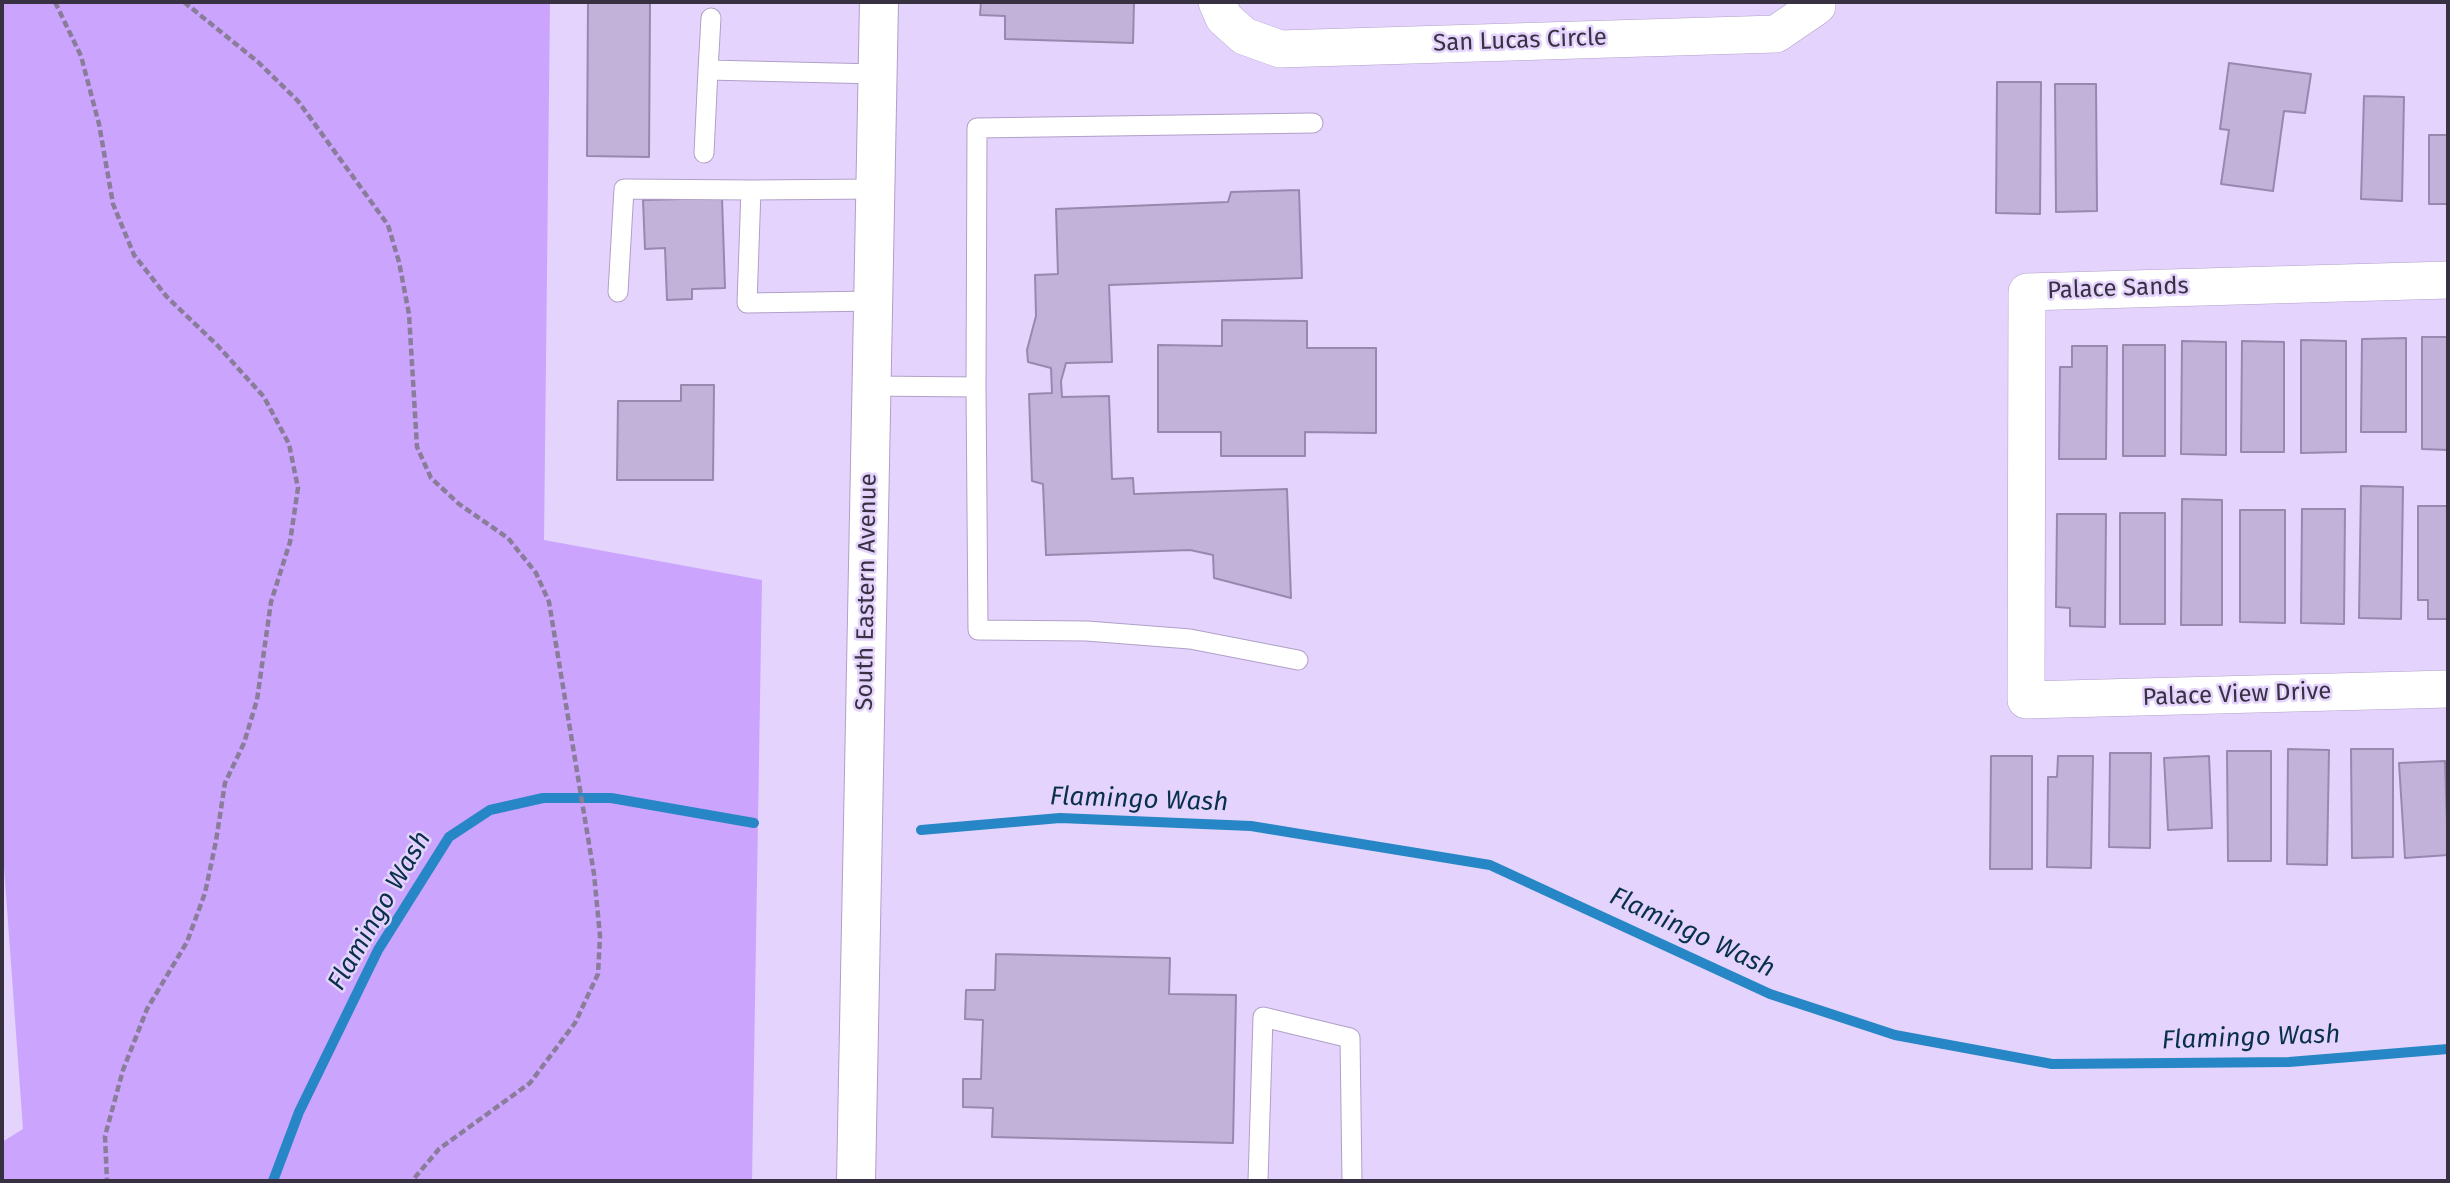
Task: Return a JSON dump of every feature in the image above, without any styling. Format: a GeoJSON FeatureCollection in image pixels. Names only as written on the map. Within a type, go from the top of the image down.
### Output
{"type":"FeatureCollection","features":[{"type":"Feature","properties":{"kind":"main road","name":"South Eastern Avenue"},"geometry":{"type":"LineString","coordinates":[[856,1181],[879,2]]}},
{"type":"Feature","properties":{"kind":"street","name":"San Lucas Circle"},"geometry":{"type":"LineString","coordinates":[[1221,10],[1244,36],[1280,49],[1776,34],[1817,6]]}},
{"type":"Feature","properties":{"kind":"street","name":"Palace Sands"},"geometry":{"type":"LineString","coordinates":[[2026,700],[2027,292],[2448,280]]}},
{"type":"Feature","properties":{"kind":"street","name":"Palace View Drive"},"geometry":{"type":"LineString","coordinates":[[2026,700],[2448,689]]}},
{"type":"Feature","properties":{"kind":"lane"},"geometry":{"type":"LineString","coordinates":[[704,153],[711,18]]}},
{"type":"Feature","properties":{"kind":"lane"},"geometry":{"type":"LineString","coordinates":[[708,71],[877,74]]}},
{"type":"Feature","properties":{"kind":"lane"},"geometry":{"type":"LineString","coordinates":[[1298,660],[1190,639],[1087,631],[978,630],[977,128],[1313,123]]}},
{"type":"Feature","properties":{"kind":"lane"},"geometry":{"type":"LineString","coordinates":[[618,292],[624,189],[875,189]]}},
{"type":"Feature","properties":{"kind":"lane"},"geometry":{"type":"LineString","coordinates":[[751,190],[747,303],[873,300]]}},
{"type":"Feature","properties":{"kind":"lane"},"geometry":{"type":"LineString","coordinates":[[871,386],[976,387]]}},
{"type":"Feature","properties":{"kind":"lane"},"geometry":{"type":"LineString","coordinates":[[1258,1181],[1263,1017],[1350,1038],[1352,1181]]}},
{"type":"Feature","properties":{"kind":"path"},"geometry":{"type":"LineString","coordinates":[[55,2],[81,56],[99,124],[113,204],[134,255],[167,297],[218,345],[264,397],[289,444],[298,488],[290,542],[271,602],[257,700],[244,743],[225,783],[205,893],[187,942],[147,1009],[123,1070],[105,1136],[107,1181]]}},
{"type":"Feature","properties":{"kind":"path"},"geometry":{"type":"LineString","coordinates":[[184,2],[258,62],[298,101],[388,225],[410,314],[417,447],[431,478],[459,504],[508,538],[536,573],[549,603],[594,874],[600,936],[598,974],[575,1023],[530,1083],[439,1149],[412,1181]]}},
{"type":"Feature","properties":{"kind":"shaded area"},"geometry":{"type":"Polygon","coordinates":[[[2,2],[550,2],[544,540],[762,580],[752,1181],[2,1181],[2,1142],[23,1129],[2,840],[2,2]]]}},
{"type":"Feature","properties":{"kind":"building"},"geometry":{"type":"Polygon","coordinates":[[[588,2],[650,2],[649,157],[587,156],[588,2]]]}},
{"type":"Feature","properties":{"kind":"building"},"geometry":{"type":"Polygon","coordinates":[[[981,2],[1134,2],[1133,43],[1005,39],[1005,16],[980,15],[981,2]]]}},
{"type":"Feature","properties":{"kind":"building"},"geometry":{"type":"Polygon","coordinates":[[[2229,63],[2311,74],[2305,113],[2284,111],[2273,191],[2221,184],[2229,130],[2220,129],[2229,63]]]}},
{"type":"Feature","properties":{"kind":"building"},"geometry":{"type":"Polygon","coordinates":[[[1997,82],[2041,82],[2040,214],[1996,213],[1997,82]]]}},
{"type":"Feature","properties":{"kind":"building"},"geometry":{"type":"Polygon","coordinates":[[[2055,84],[2096,84],[2097,211],[2056,212],[2055,84]]]}},
{"type":"Feature","properties":{"kind":"building"},"geometry":{"type":"Polygon","coordinates":[[[2364,96],[2404,97],[2402,201],[2361,199],[2364,96]]]}},
{"type":"Feature","properties":{"kind":"building"},"geometry":{"type":"Polygon","coordinates":[[[2429,135],[2448,135],[2448,204],[2429,204],[2429,135]]]}},
{"type":"Feature","properties":{"kind":"building"},"geometry":{"type":"Polygon","coordinates":[[[1299,190],[1302,278],[1109,285],[1112,362],[1066,363],[1061,381],[1062,397],[1109,396],[1112,479],[1133,478],[1134,494],[1287,489],[1291,598],[1214,578],[1213,555],[1190,550],[1046,555],[1043,484],[1032,481],[1029,394],[1052,393],[1051,368],[1028,362],[1027,350],[1036,316],[1035,275],[1058,274],[1056,209],[1228,202],[1231,192],[1299,190]]]}},
{"type":"Feature","properties":{"kind":"building"},"geometry":{"type":"Polygon","coordinates":[[[722,198],[725,288],[692,289],[692,299],[667,300],[665,248],[645,249],[643,200],[722,198]]]}},
{"type":"Feature","properties":{"kind":"building"},"geometry":{"type":"Polygon","coordinates":[[[1222,320],[1307,321],[1307,348],[1376,348],[1376,433],[1305,432],[1305,456],[1221,456],[1221,432],[1158,432],[1158,345],[1222,346],[1222,320]]]}},
{"type":"Feature","properties":{"kind":"building"},"geometry":{"type":"Polygon","coordinates":[[[2422,337],[2448,337],[2448,450],[2422,449],[2422,337]]]}},
{"type":"Feature","properties":{"kind":"building"},"geometry":{"type":"Polygon","coordinates":[[[2406,338],[2406,432],[2361,432],[2362,339],[2406,338]]]}},
{"type":"Feature","properties":{"kind":"building"},"geometry":{"type":"Polygon","coordinates":[[[2301,340],[2346,341],[2346,452],[2301,453],[2301,340]]]}},
{"type":"Feature","properties":{"kind":"building"},"geometry":{"type":"Polygon","coordinates":[[[2182,341],[2226,342],[2226,455],[2181,454],[2182,341]]]}},
{"type":"Feature","properties":{"kind":"building"},"geometry":{"type":"Polygon","coordinates":[[[2242,341],[2284,342],[2284,452],[2241,452],[2242,341]]]}},
{"type":"Feature","properties":{"kind":"building"},"geometry":{"type":"Polygon","coordinates":[[[2123,345],[2165,345],[2165,456],[2123,456],[2123,345]]]}},
{"type":"Feature","properties":{"kind":"building"},"geometry":{"type":"Polygon","coordinates":[[[2072,346],[2107,346],[2106,459],[2059,459],[2060,367],[2072,367],[2072,346]]]}},
{"type":"Feature","properties":{"kind":"building"},"geometry":{"type":"Polygon","coordinates":[[[681,385],[714,385],[713,480],[617,480],[618,401],[681,401],[681,385]]]}},
{"type":"Feature","properties":{"kind":"building"},"geometry":{"type":"Polygon","coordinates":[[[2361,486],[2403,487],[2401,619],[2359,618],[2361,486]]]}},
{"type":"Feature","properties":{"kind":"building"},"geometry":{"type":"Polygon","coordinates":[[[2182,499],[2222,500],[2222,625],[2181,625],[2182,499]]]}},
{"type":"Feature","properties":{"kind":"building"},"geometry":{"type":"Polygon","coordinates":[[[2418,506],[2448,506],[2448,619],[2428,619],[2428,600],[2418,600],[2418,506]]]}},
{"type":"Feature","properties":{"kind":"building"},"geometry":{"type":"Polygon","coordinates":[[[2302,509],[2345,509],[2344,624],[2301,623],[2302,509]]]}},
{"type":"Feature","properties":{"kind":"building"},"geometry":{"type":"Polygon","coordinates":[[[2240,510],[2285,510],[2285,623],[2240,622],[2240,510]]]}},
{"type":"Feature","properties":{"kind":"building"},"geometry":{"type":"Polygon","coordinates":[[[2120,513],[2165,513],[2165,624],[2120,624],[2120,513]]]}},
{"type":"Feature","properties":{"kind":"building"},"geometry":{"type":"Polygon","coordinates":[[[2057,514],[2106,514],[2105,627],[2070,626],[2070,608],[2056,607],[2057,514]]]}},
{"type":"Feature","properties":{"kind":"building"},"geometry":{"type":"Polygon","coordinates":[[[2288,749],[2329,750],[2327,865],[2287,864],[2288,749]]]}},
{"type":"Feature","properties":{"kind":"building"},"geometry":{"type":"Polygon","coordinates":[[[2351,749],[2393,749],[2393,857],[2352,858],[2351,749]]]}},
{"type":"Feature","properties":{"kind":"building"},"geometry":{"type":"Polygon","coordinates":[[[2227,751],[2271,751],[2271,861],[2228,861],[2227,751]]]}},
{"type":"Feature","properties":{"kind":"building"},"geometry":{"type":"Polygon","coordinates":[[[2110,753],[2151,753],[2150,848],[2109,847],[2110,753]]]}},
{"type":"Feature","properties":{"kind":"building"},"geometry":{"type":"Polygon","coordinates":[[[1991,756],[2032,756],[2032,869],[1990,869],[1991,756]]]}},
{"type":"Feature","properties":{"kind":"building"},"geometry":{"type":"Polygon","coordinates":[[[2058,756],[2093,756],[2091,868],[2047,867],[2048,777],[2057,777],[2058,756]]]}},
{"type":"Feature","properties":{"kind":"building"},"geometry":{"type":"Polygon","coordinates":[[[2209,756],[2212,828],[2168,830],[2164,758],[2209,756]]]}},
{"type":"Feature","properties":{"kind":"building"},"geometry":{"type":"Polygon","coordinates":[[[2445,761],[2448,855],[2405,858],[2399,763],[2445,761]]]}},
{"type":"Feature","properties":{"kind":"building"},"geometry":{"type":"Polygon","coordinates":[[[996,954],[1170,958],[1169,994],[1236,995],[1233,1143],[992,1137],[993,1108],[963,1107],[963,1079],[981,1079],[983,1020],[965,1019],[966,990],[995,990],[996,954]]]}},
{"type":"Feature","properties":{"kind":"waterway","name":"Flamingo Wash"},"geometry":{"type":"LineString","coordinates":[[273,1181],[299,1112],[378,950],[449,837],[490,810],[543,798],[611,798],[754,823]]}},
{"type":"Feature","properties":{"kind":"waterway","name":"Flamingo Wash"},"geometry":{"type":"LineString","coordinates":[[921,830],[1060,818],[1251,826],[1490,865],[1770,994],[1895,1035],[2052,1064],[2289,1062],[2448,1049]]}}]}
